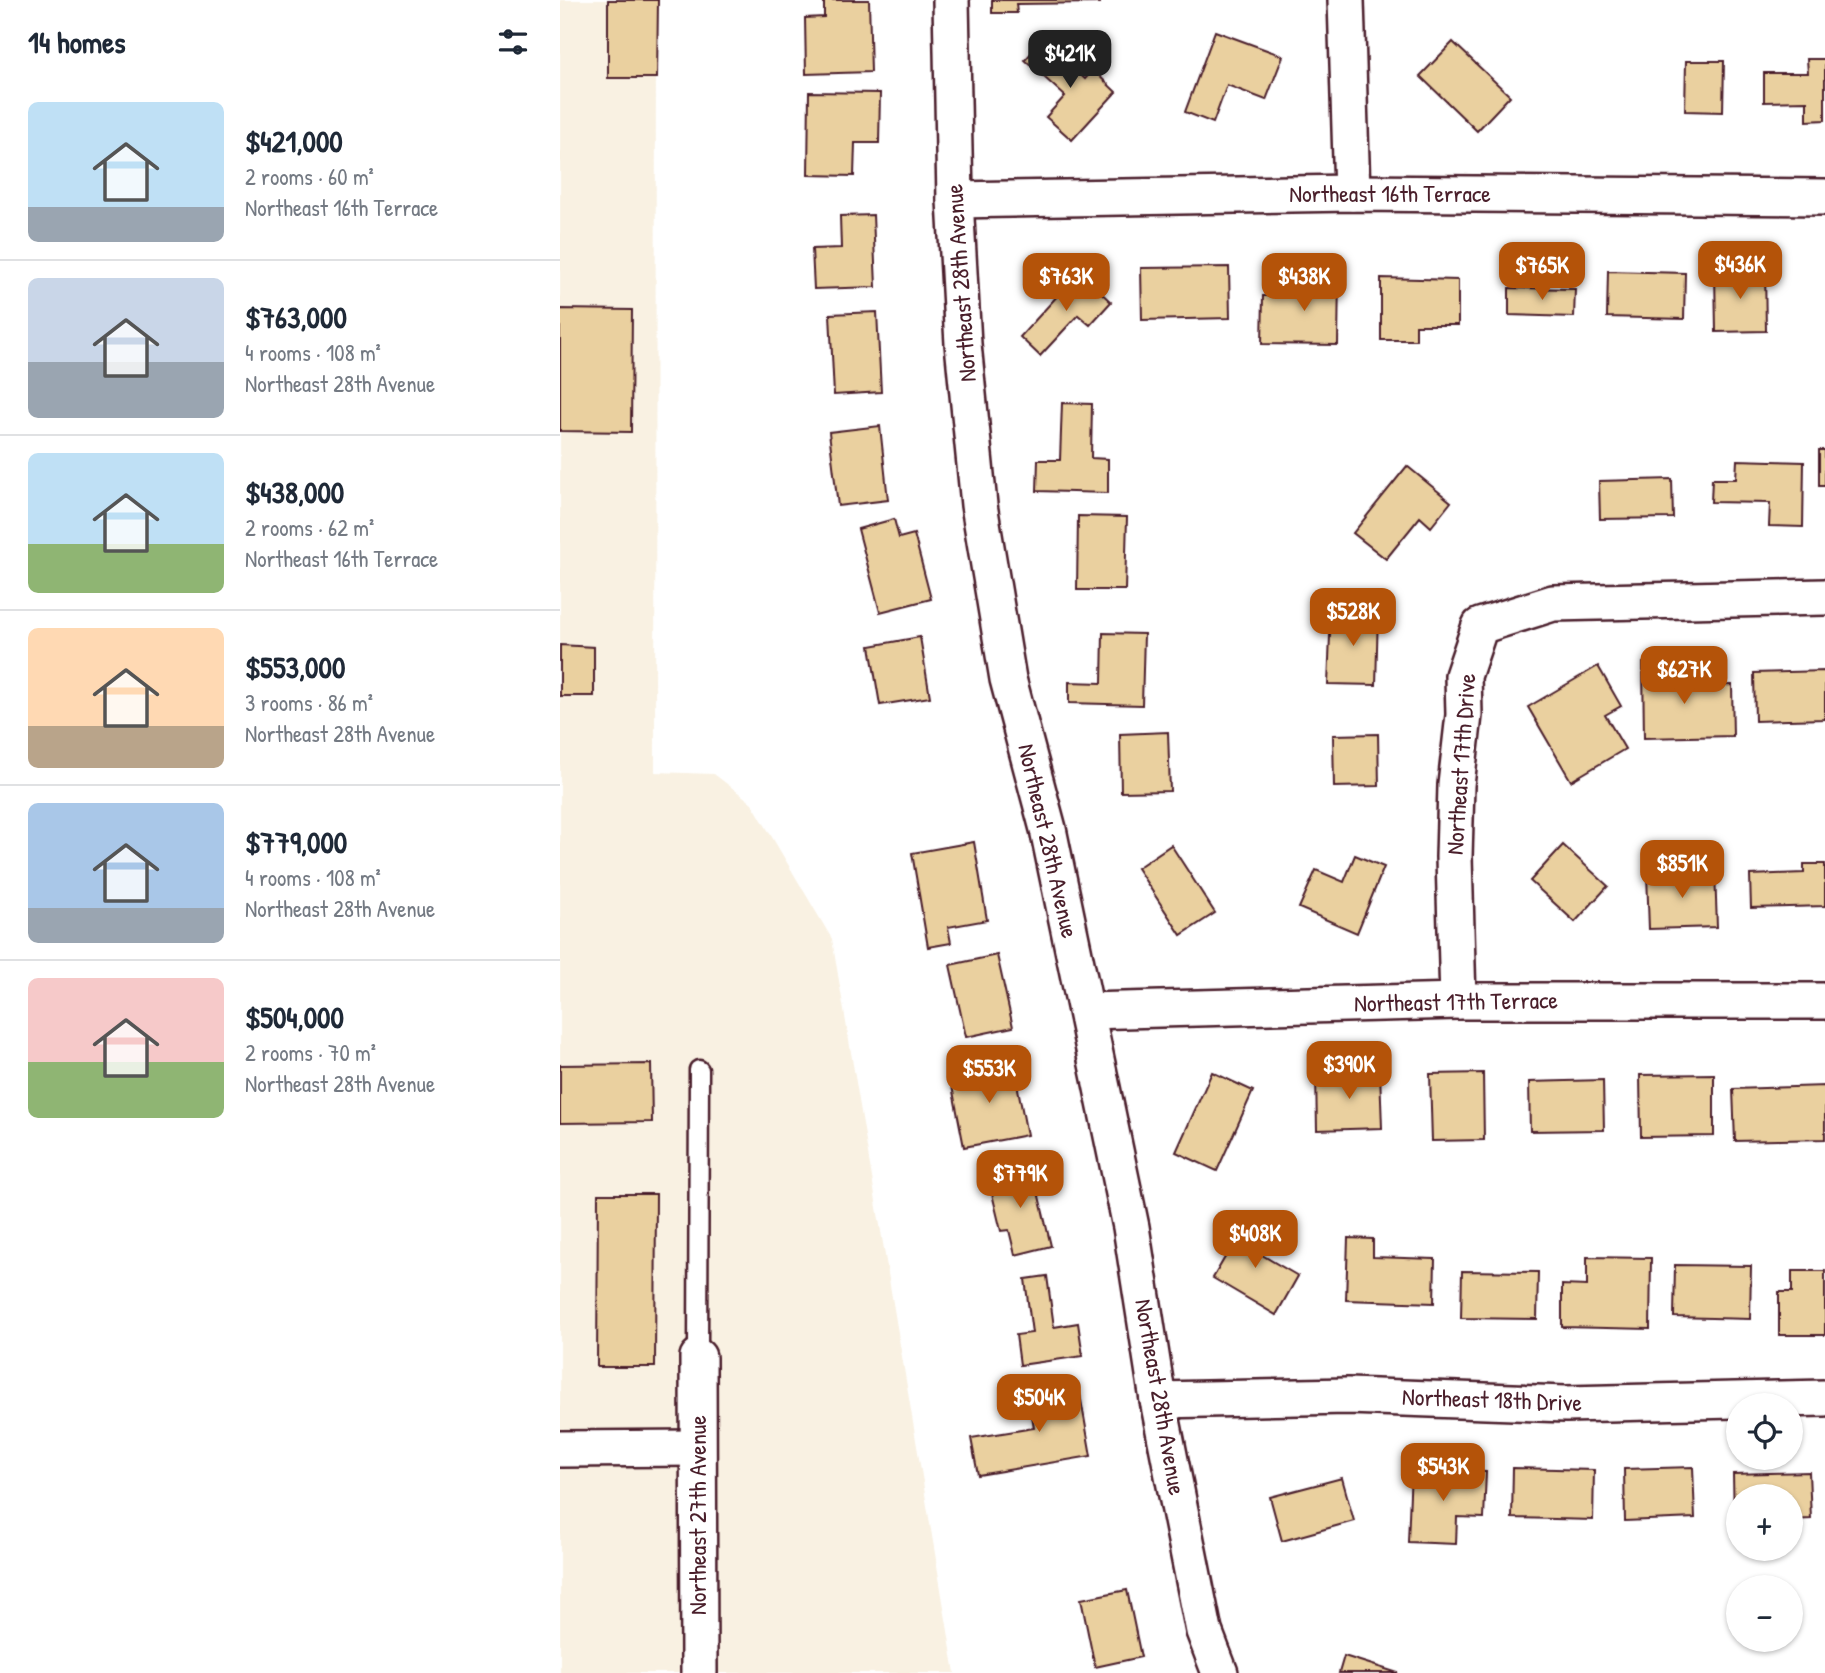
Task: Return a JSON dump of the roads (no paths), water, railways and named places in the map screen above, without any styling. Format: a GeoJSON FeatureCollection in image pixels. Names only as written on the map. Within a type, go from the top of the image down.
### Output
{"type":"FeatureCollection","features":[{"type":"Feature","properties":{"kind":"street","name":"Northeast 28th Avenue"},"geometry":{"type":"LineString","coordinates":[[951,0],[955,200],[963,344],[979,505],[1008,679],[1048,829],[1131,1227],[1158,1400],[1204,1631],[1220,1673]]}},
{"type":"Feature","properties":{"kind":"street"},"geometry":{"type":"LineString","coordinates":[[1346,0],[1352,193]]}},
{"type":"Feature","properties":{"kind":"street","name":"Northeast 16th Terrace"},"geometry":{"type":"LineString","coordinates":[[955,200],[1352,193],[1825,197]]}},
{"type":"Feature","properties":{"kind":"street","name":"Northeast 17th Drive"},"geometry":{"type":"LineString","coordinates":[[1458,1000],[1454,857],[1456,785],[1464,715],[1463,676],[1480,626],[1553,603],[1825,597]]}},
{"type":"Feature","properties":{"kind":"street","name":"Northeast 17th Terrace"},"geometry":{"type":"LineString","coordinates":[[1087,1011],[1458,1000],[1825,1001]]}},
{"type":"Feature","properties":{"kind":"street","name":"Northeast 27th Avenue"},"geometry":{"type":"LineString","coordinates":[[698,1357],[699,1673]]}},
{"type":"Feature","properties":{"kind":"street","name":"Northeast 18th Drive"},"geometry":{"type":"LineString","coordinates":[[1158,1400],[1348,1396],[1566,1404],[1825,1398]]}},
{"type":"Feature","properties":{"kind":"street"},"geometry":{"type":"LineString","coordinates":[[560,1449],[697,1448]]}},
{"type":"Feature","properties":{"kind":"lane"},"geometry":{"type":"LineString","coordinates":[[698,1357],[699,1070]]}}]}
